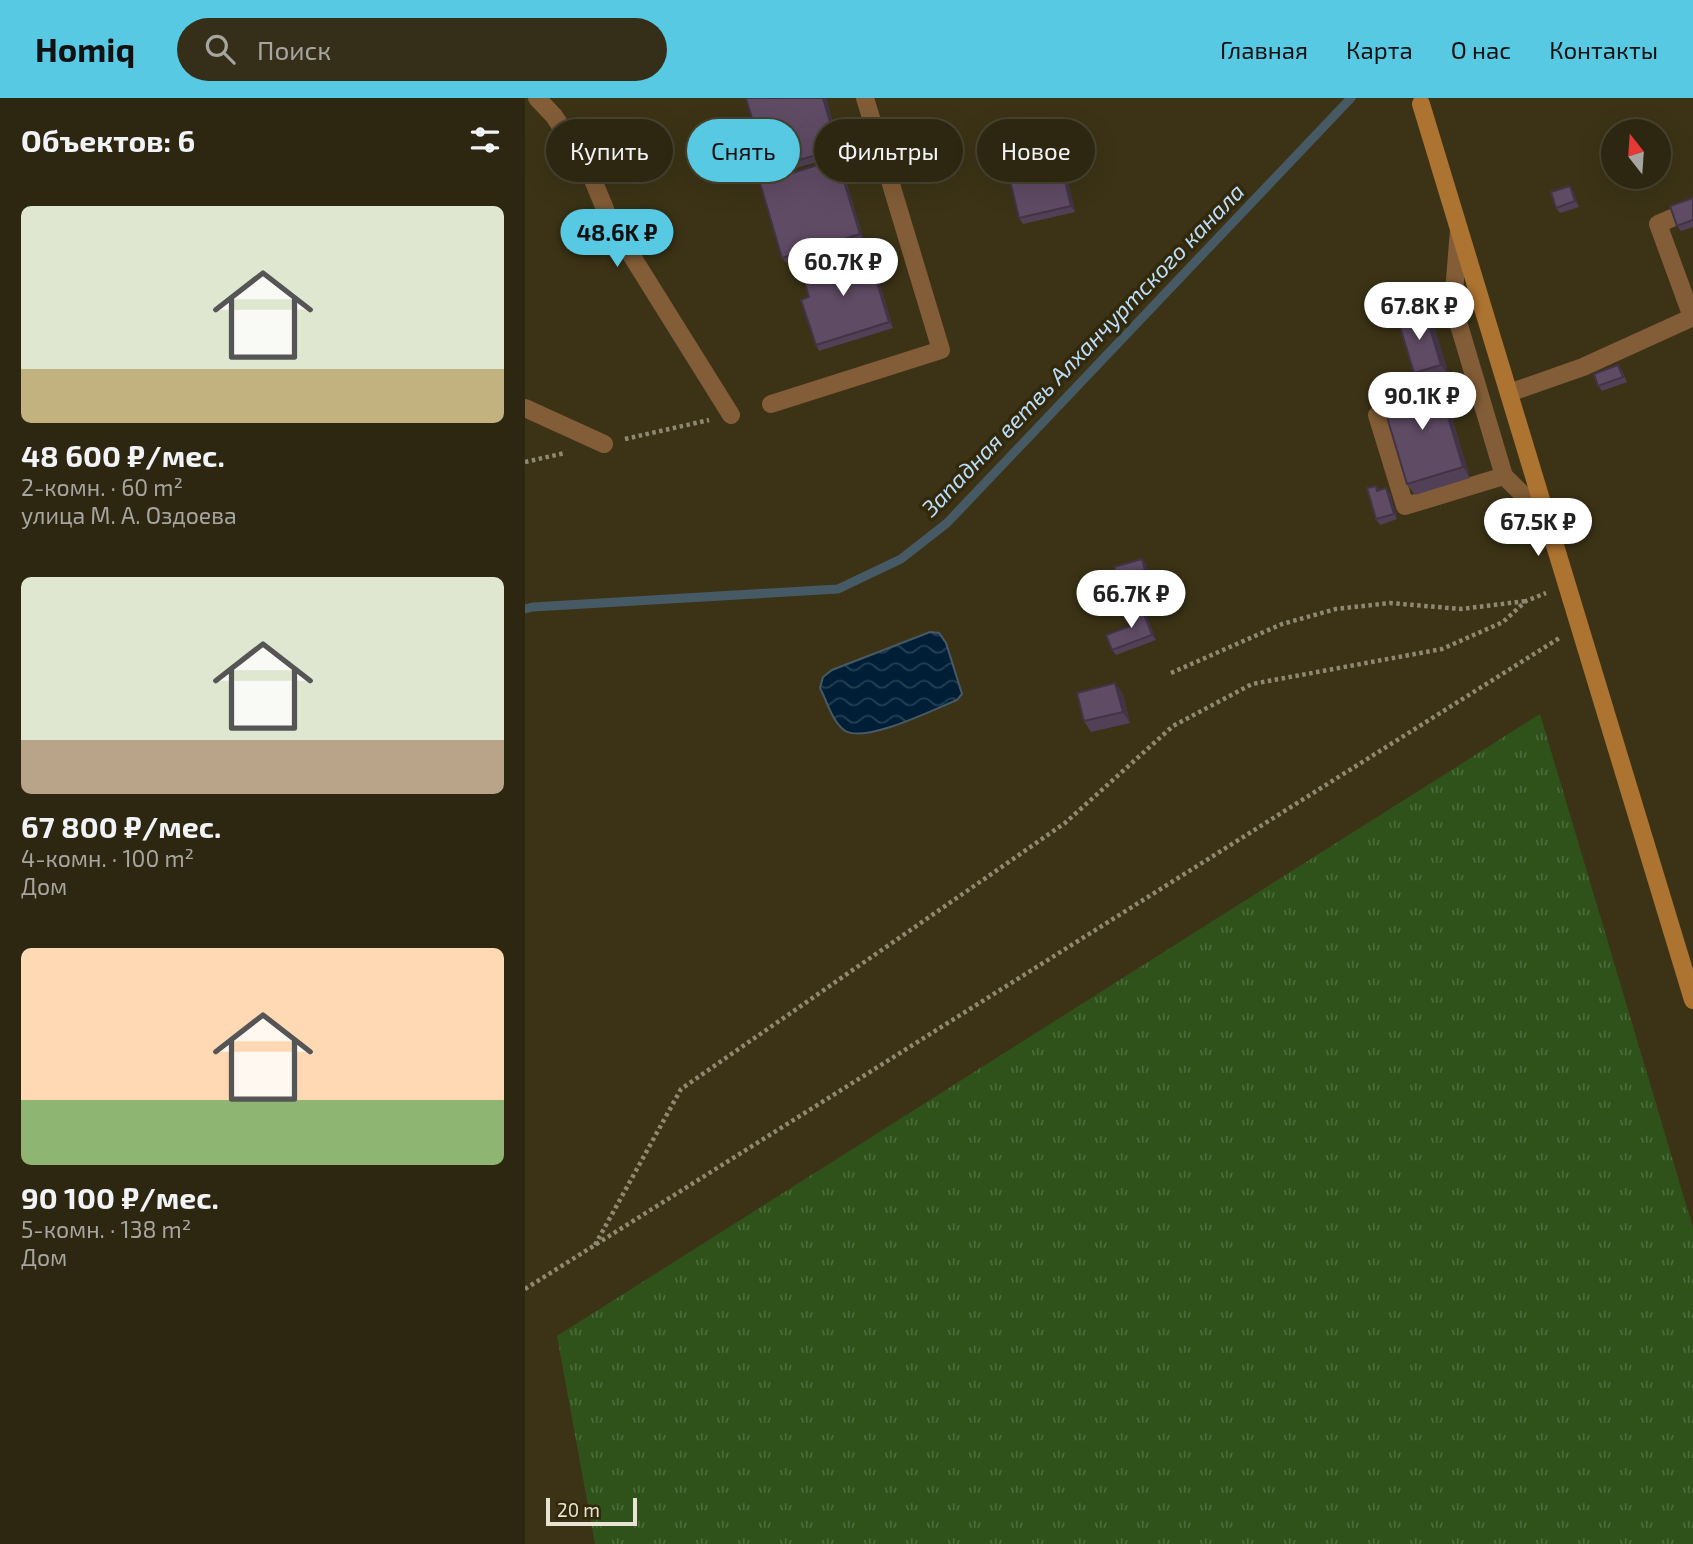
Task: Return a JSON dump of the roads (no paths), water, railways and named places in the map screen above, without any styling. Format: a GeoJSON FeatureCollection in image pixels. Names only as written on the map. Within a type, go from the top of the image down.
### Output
{"type":"FeatureCollection","features":[{"type":"Feature","properties":{"kind":"street"},"geometry":{"type":"LineString","coordinates":[[537,98],[554,117],[588,168],[610,222],[731,415]]}},
{"type":"Feature","properties":{"kind":"street"},"geometry":{"type":"LineString","coordinates":[[771,404],[941,350],[865,98]]}},
{"type":"Feature","properties":{"kind":"street"},"geometry":{"type":"LineString","coordinates":[[1421,104],[1693,1000]]}},
{"type":"Feature","properties":{"kind":"street"},"geometry":{"type":"LineString","coordinates":[[1509,393],[1583,367],[1693,317],[1658,224],[1672,218]]}},
{"type":"Feature","properties":{"kind":"street"},"geometry":{"type":"LineString","coordinates":[[1459,230],[1453,305],[1504,476],[1546,517]]}},
{"type":"Feature","properties":{"kind":"street"},"geometry":{"type":"LineString","coordinates":[[525,408],[604,444]]}},
{"type":"Feature","properties":{"kind":"street"},"geometry":{"type":"LineString","coordinates":[[1377,415],[1405,506],[1504,476]]}},
{"type":"Feature","properties":{"kind":"water"},"geometry":{"type":"Polygon","coordinates":[[[930,632],[939,633],[946,643],[962,694],[957,700],[882,729],[866,733],[844,730],[833,716],[820,688],[823,677],[832,670],[930,632]]]}},
{"type":"Feature","properties":{"kind":"waterway","name":"Западная ветвь Алханчуртского канала"},"geometry":{"type":"LineString","coordinates":[[525,609],[838,589],[901,559],[947,523],[1351,98]]}}]}
